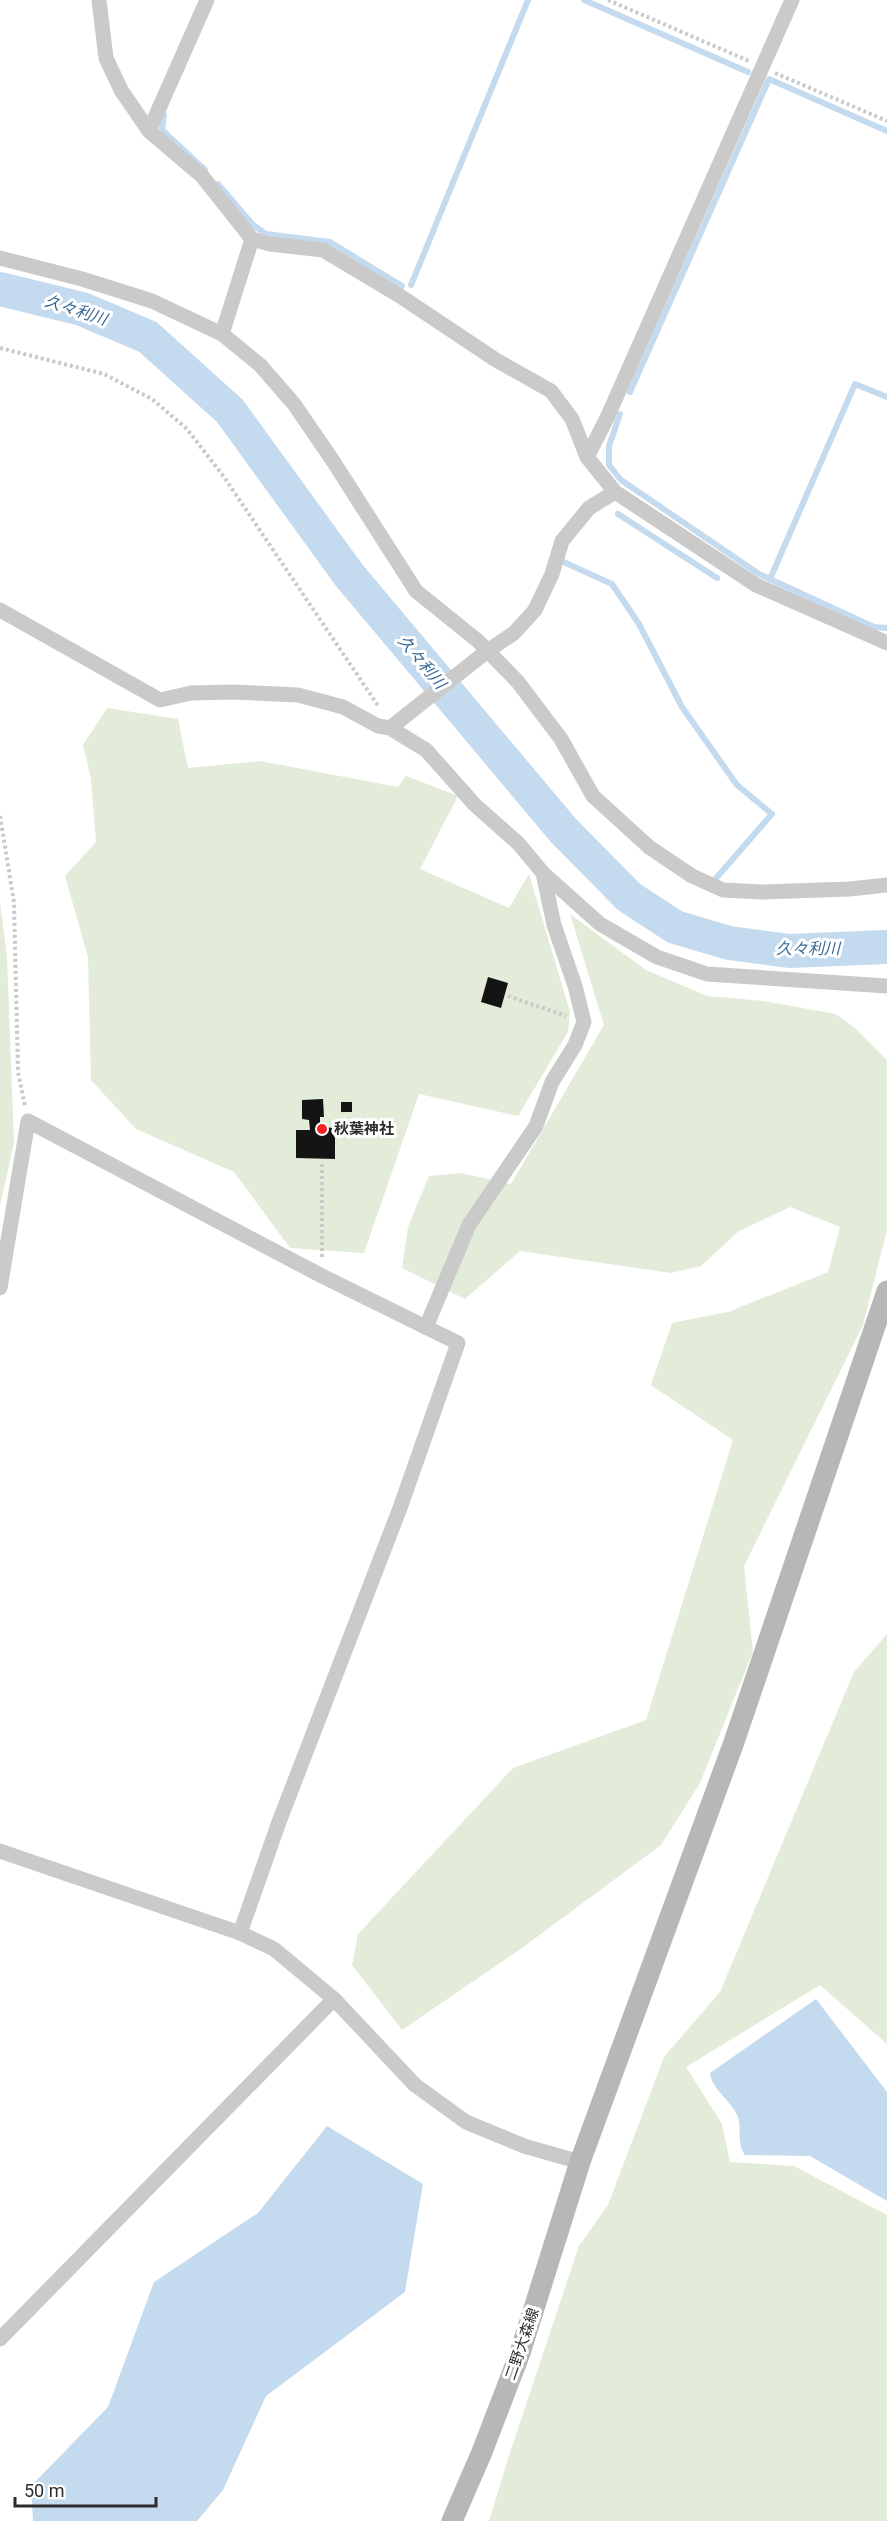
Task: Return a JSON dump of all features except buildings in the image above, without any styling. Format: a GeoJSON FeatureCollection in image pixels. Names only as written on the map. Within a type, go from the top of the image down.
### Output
{"type":"FeatureCollection","features":[{"type":"Feature","properties":{"kind":"street"},"geometry":{"type":"LineString","coordinates":[[99,0],[106,58],[121,90],[149,131],[202,176],[252,239],[270,244],[323,250],[400,296],[496,360],[550,391],[572,419],[587,457],[615,492],[756,585],[887,643]]}},
{"type":"Feature","properties":{"kind":"street"},"geometry":{"type":"LineString","coordinates":[[149,131],[207,0]]}},
{"type":"Feature","properties":{"kind":"street"},"geometry":{"type":"LineString","coordinates":[[587,457],[607,418],[792,0]]}},
{"type":"Feature","properties":{"kind":"street"},"geometry":{"type":"LineString","coordinates":[[222,334],[252,239]]}},
{"type":"Feature","properties":{"kind":"street"},"geometry":{"type":"LineString","coordinates":[[0,258],[82,279],[152,301],[222,334],[260,365],[294,404],[416,591],[478,641],[486,652],[518,682],[561,739],[592,796],[649,847],[692,876],[723,890],[762,892],[850,889],[887,885]]}},
{"type":"Feature","properties":{"kind":"street"},"geometry":{"type":"LineString","coordinates":[[390,728],[486,652],[514,633],[535,610],[552,574],[562,541],[589,508],[615,492]]}},
{"type":"Feature","properties":{"kind":"street"},"geometry":{"type":"LineString","coordinates":[[0,610],[160,700],[191,693],[298,695],[344,706],[378,726],[390,728],[426,750],[475,805],[518,843],[543,873],[600,924],[657,957],[707,974],[887,986]]}},
{"type":"Feature","properties":{"kind":"street"},"geometry":{"type":"LineString","coordinates":[[426,1327],[470,1225],[537,1126],[552,1082],[575,1045],[584,1022],[575,986],[554,925],[543,873]]}},
{"type":"Feature","properties":{"kind":"street"},"geometry":{"type":"LineString","coordinates":[[0,1288],[28,1121],[322,1276],[458,1343],[400,1508],[279,1822],[240,1933]]}},
{"type":"Feature","properties":{"kind":"street","name":"二野大森線"},"geometry":{"type":"LineString","coordinates":[[452,2521],[483,2452],[520,2353],[580,2162],[738,1731],[887,1291]]}},
{"type":"Feature","properties":{"kind":"street"},"geometry":{"type":"LineString","coordinates":[[0,1851],[240,1933],[274,1949],[333,1999],[415,2085],[466,2122],[524,2146],[580,2162]]}},
{"type":"Feature","properties":{"kind":"street"},"geometry":{"type":"LineString","coordinates":[[0,2339],[333,1999]]}},
{"type":"Feature","properties":{"kind":"path"},"geometry":{"type":"LineString","coordinates":[[0,348],[104,374],[152,399],[187,429],[224,477],[381,710],[371,722]]}},
{"type":"Feature","properties":{"kind":"path"},"geometry":{"type":"LineString","coordinates":[[0,816],[14,902],[18,1072],[28,1121]]}},
{"type":"Feature","properties":{"kind":"path"},"geometry":{"type":"LineString","coordinates":[[508,996],[584,1022]]}},
{"type":"Feature","properties":{"kind":"path"},"geometry":{"type":"LineString","coordinates":[[322,1164],[322,1276]]}},
{"type":"Feature","properties":{"kind":"green space"},"geometry":{"type":"Polygon","coordinates":[[[107,708],[178,719],[188,768],[260,761],[398,787],[406,776],[458,796],[420,869],[509,908],[529,874],[570,1012],[568,1032],[518,1116],[419,1094],[364,1253],[290,1248],[234,1172],[136,1129],[91,1080],[88,957],[65,876],[96,842],[91,779],[83,745],[107,708]]]}},
{"type":"Feature","properties":{"kind":"green space"},"geometry":{"type":"Polygon","coordinates":[[[0,902],[7,957],[14,1143],[0,1206],[0,902]]]}},
{"type":"Feature","properties":{"kind":"green space"},"geometry":{"type":"Polygon","coordinates":[[[570,914],[646,970],[707,996],[764,1001],[836,1014],[855,1028],[887,1060],[887,1230],[863,1325],[744,1566],[753,1652],[700,1783],[661,1845],[522,1948],[402,2030],[352,1965],[358,1934],[513,1768],[646,1720],[733,1440],[651,1385],[672,1323],[728,1312],[828,1272],[840,1227],[790,1207],[739,1231],[701,1266],[671,1273],[520,1251],[465,1299],[402,1268],[408,1227],[429,1176],[461,1173],[511,1184],[604,1025],[570,914]]]}},
{"type":"Feature","properties":{"kind":"green space"},"geometry":{"type":"Polygon","coordinates":[[[887,1634],[887,2044],[820,1985],[686,2067],[722,2124],[730,2162],[794,2166],[887,2215],[887,2521],[489,2521],[579,2246],[608,2205],[664,2057],[720,1992],[854,1672],[887,1634]]]}},
{"type":"Feature","properties":{"kind":"water"},"geometry":{"type":"Polygon","coordinates":[[[816,1999],[887,2092],[887,2201],[810,2156],[745,2155],[740,2141],[738,2117],[711,2079],[710,2073],[816,1999]]]}},
{"type":"Feature","properties":{"kind":"water"},"geometry":{"type":"Polygon","coordinates":[[[327,2126],[423,2184],[405,2292],[266,2396],[223,2490],[197,2521],[33,2521],[31,2486],[108,2407],[154,2282],[258,2213],[327,2126]]]}},
{"type":"Feature","properties":{"kind":"waterway"},"geometry":{"type":"LineString","coordinates":[[411,285],[528,0]]}},
{"type":"Feature","properties":{"kind":"waterway"},"geometry":{"type":"LineString","coordinates":[[584,0],[748,72]]}},
{"type":"Feature","properties":{"kind":"waterway"},"geometry":{"type":"LineString","coordinates":[[630,392],[769,79],[887,131]]}},
{"type":"Feature","properties":{"kind":"waterway"},"geometry":{"type":"LineString","coordinates":[[164,115],[162,130],[205,170]]}},
{"type":"Feature","properties":{"kind":"waterway"},"geometry":{"type":"LineString","coordinates":[[218,184],[253,225],[266,234],[330,242],[402,286]]}},
{"type":"Feature","properties":{"kind":"waterway","name":"久々利川"},"geometry":{"type":"LineString","coordinates":[[0,289],[82,309],[148,337],[230,411],[349,575],[563,830],[629,897],[675,927],[729,943],[789,951],[887,947]]}},
{"type":"Feature","properties":{"kind":"waterway"},"geometry":{"type":"LineString","coordinates":[[770,579],[855,384],[887,397]]}},
{"type":"Feature","properties":{"kind":"waterway"},"geometry":{"type":"LineString","coordinates":[[620,414],[609,446],[609,465],[621,480],[759,574],[874,627],[887,628]]}},
{"type":"Feature","properties":{"kind":"waterway"},"geometry":{"type":"LineString","coordinates":[[618,514],[717,578]]}},
{"type":"Feature","properties":{"kind":"waterway"},"geometry":{"type":"LineString","coordinates":[[557,559],[612,584],[639,624],[682,707],[737,785],[772,814],[711,884]]}},
{"type":"Feature","properties":{"kind":"place","name":"秋葉神社"},"geometry":{"type":"Point","coordinates":[322,1129]}}]}
